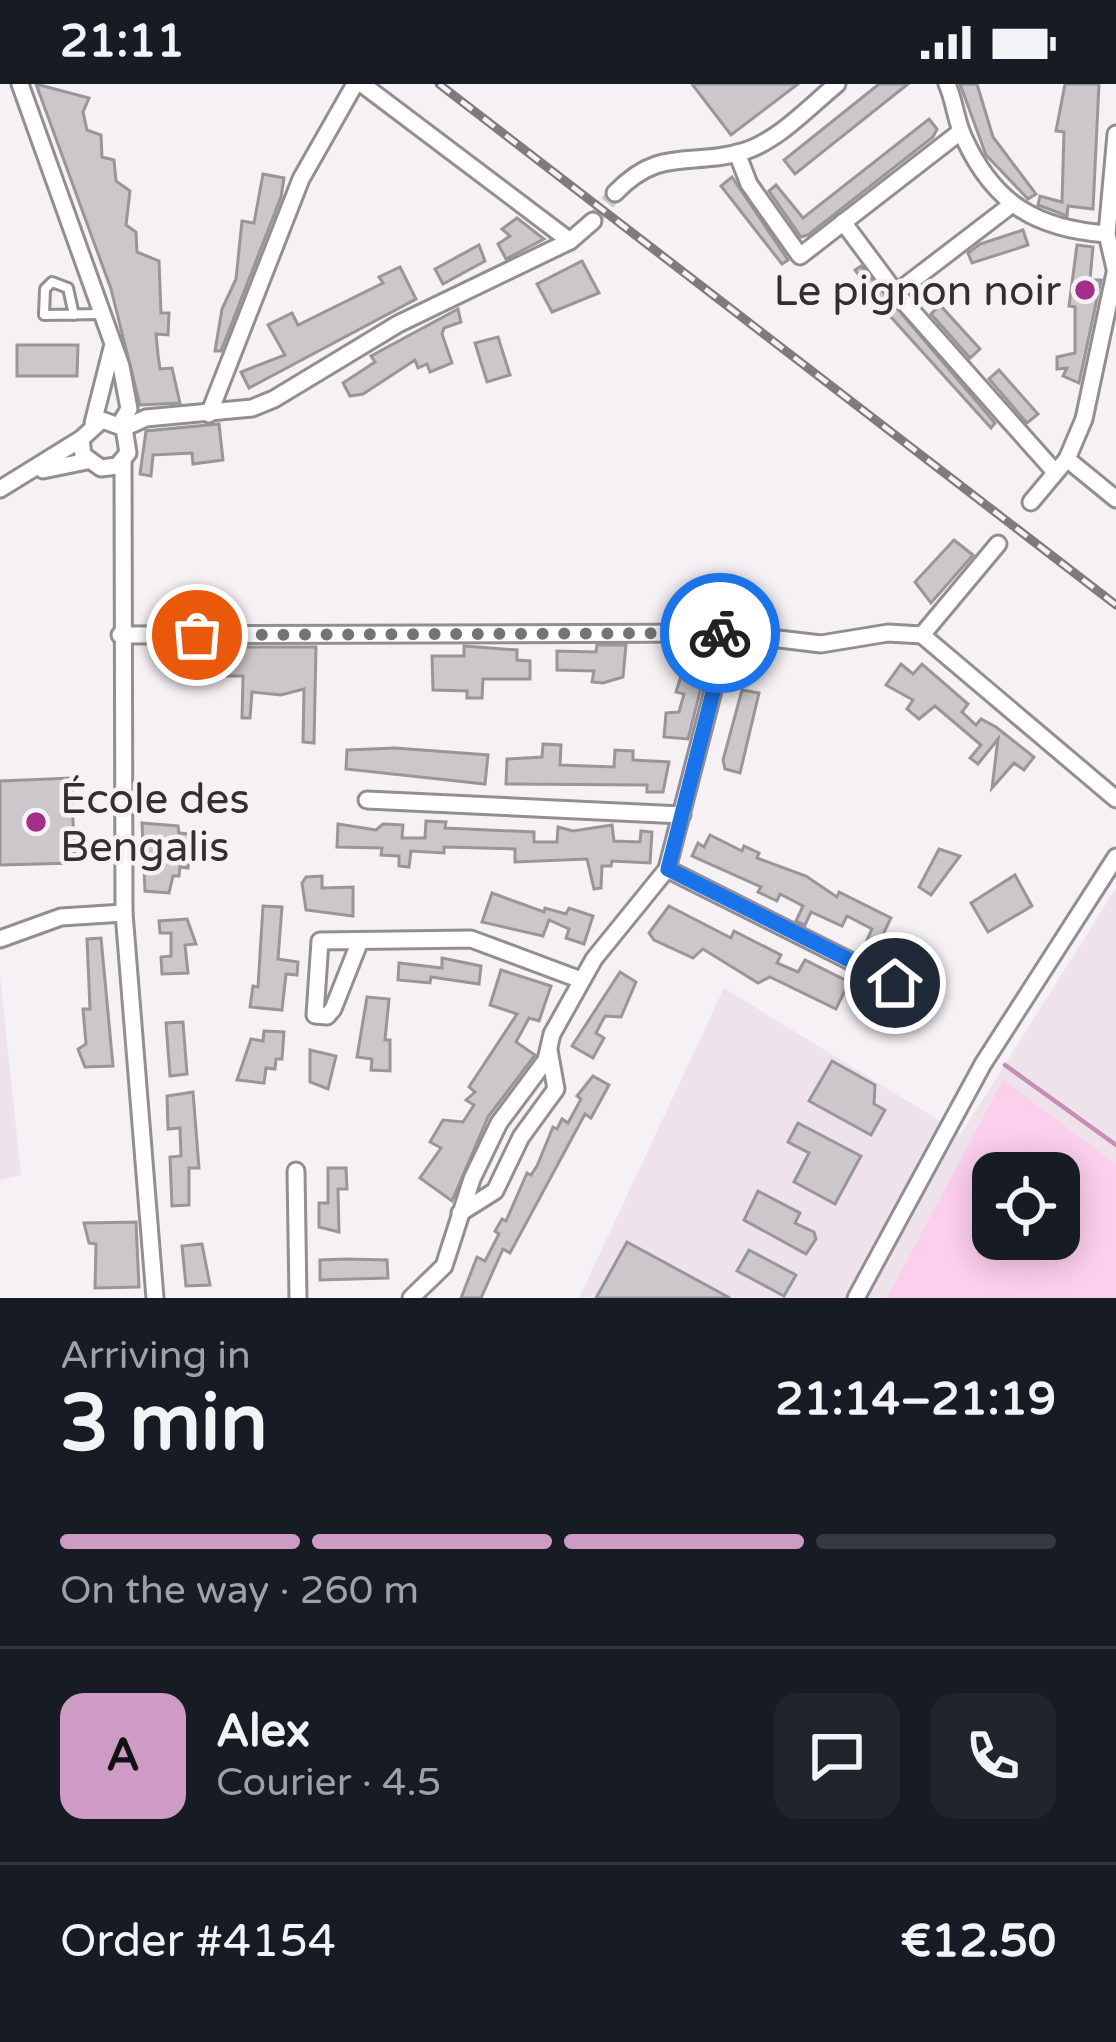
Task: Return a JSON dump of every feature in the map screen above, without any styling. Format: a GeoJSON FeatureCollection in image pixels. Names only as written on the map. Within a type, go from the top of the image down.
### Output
{"type":"FeatureCollection","features":[{"type":"Feature","properties":{"kind":"street"},"geometry":{"type":"LineString","coordinates":[[20,84],[102,314],[129,409],[122,426],[130,444],[123,461],[120,635],[124,913],[155,1298]]}},
{"type":"Feature","properties":{"kind":"street"},"geometry":{"type":"LineString","coordinates":[[209,413],[301,179],[358,84],[570,241]]}},
{"type":"Feature","properties":{"kind":"street"},"geometry":{"type":"LineString","coordinates":[[615,193],[637,170],[658,160],[737,153],[768,139],[838,84]]}},
{"type":"Feature","properties":{"kind":"street"},"geometry":{"type":"LineString","coordinates":[[947,84],[961,115],[960,132],[1011,205],[1027,218],[1107,234]]}},
{"type":"Feature","properties":{"kind":"street"},"geometry":{"type":"LineString","coordinates":[[737,153],[749,184],[800,256],[960,132]]}},
{"type":"Feature","properties":{"kind":"street"},"geometry":{"type":"LineString","coordinates":[[1031,502],[1061,465],[1101,359],[1116,273],[1107,234],[1116,134]]}},
{"type":"Feature","properties":{"kind":"street"},"geometry":{"type":"LineString","coordinates":[[896,293],[1011,205]]}},
{"type":"Feature","properties":{"kind":"street"},"geometry":{"type":"LineString","coordinates":[[93,423],[122,426],[146,418],[209,413],[274,399],[398,324],[570,241],[593,221]]}},
{"type":"Feature","properties":{"kind":"street"},"geometry":{"type":"LineString","coordinates":[[843,222],[896,293],[1061,465],[1116,499]]}},
{"type":"Feature","properties":{"kind":"street"},"geometry":{"type":"LineString","coordinates":[[0,489],[81,439],[93,423],[112,348]]}},
{"type":"Feature","properties":{"kind":"street"},"geometry":{"type":"LineString","coordinates":[[81,439],[122,517]]}},
{"type":"Feature","properties":{"kind":"street"},"geometry":{"type":"LineString","coordinates":[[33,472],[123,461]]}},
{"type":"Feature","properties":{"kind":"street"},"geometry":{"type":"LineString","coordinates":[[922,635],[998,544]]}},
{"type":"Feature","properties":{"kind":"street"},"geometry":{"type":"LineString","coordinates":[[120,635],[728,633],[821,644],[887,633],[922,635],[1116,799]]}},
{"type":"Feature","properties":{"kind":"street"},"geometry":{"type":"LineString","coordinates":[[422,1295],[444,1266],[472,1179],[499,1123],[536,1074],[549,1050],[551,1034],[581,980],[668,869],[728,633]]}},
{"type":"Feature","properties":{"kind":"street"},"geometry":{"type":"LineString","coordinates":[[367,800],[682,815]]}},
{"type":"Feature","properties":{"kind":"street"},"geometry":{"type":"LineString","coordinates":[[856,1298],[983,1064],[1116,857]]}},
{"type":"Feature","properties":{"kind":"street"},"geometry":{"type":"LineString","coordinates":[[668,869],[895,983]]}},
{"type":"Feature","properties":{"kind":"street"},"geometry":{"type":"LineString","coordinates":[[0,939],[61,917],[124,913]]}},
{"type":"Feature","properties":{"kind":"street"},"geometry":{"type":"LineString","coordinates":[[360,941],[333,1009],[327,1016],[315,1015],[320,941],[471,939],[581,980]]}},
{"type":"Feature","properties":{"kind":"street"},"geometry":{"type":"LineString","coordinates":[[460,1213],[492,1193],[557,1080],[549,1050]]}},
{"type":"Feature","properties":{"kind":"street"},"geometry":{"type":"LineString","coordinates":[[536,1074],[557,1080]]}},
{"type":"Feature","properties":{"kind":"street"},"geometry":{"type":"LineString","coordinates":[[499,1123],[521,1137]]}},
{"type":"Feature","properties":{"kind":"street"},"geometry":{"type":"LineString","coordinates":[[296,1172],[298,1298]]}},
{"type":"Feature","properties":{"kind":"street"},"geometry":{"type":"LineString","coordinates":[[472,1179],[478,1190],[492,1193]]}},
{"type":"Feature","properties":{"kind":"lane"},"geometry":{"type":"LineString","coordinates":[[74,314],[68,288],[52,283],[44,289],[44,315],[102,314]]}},
{"type":"Feature","properties":{"kind":"shaded area"},"geometry":{"type":"Polygon","coordinates":[[[1116,888],[1116,1298],[579,1298],[724,988],[961,1134],[1116,888]]]}},
{"type":"Feature","properties":{"kind":"shaded area"},"geometry":{"type":"Polygon","coordinates":[[[0,975],[21,1175],[0,1180],[0,975]]]}},
{"type":"Feature","properties":{"kind":"shaded area"},"geometry":{"type":"Polygon","coordinates":[[[1003,1080],[1116,1164],[1116,1298],[887,1298],[1003,1080]]]}},
{"type":"Feature","properties":{"kind":"building"},"geometry":{"type":"Polygon","coordinates":[[[36,84],[89,98],[83,112],[87,130],[101,135],[102,157],[114,160],[116,181],[130,191],[126,225],[136,232],[137,252],[159,261],[161,313],[169,313],[168,335],[156,334],[160,369],[172,368],[180,403],[140,405],[111,289],[36,84]]]}},
{"type":"Feature","properties":{"kind":"building"},"geometry":{"type":"Polygon","coordinates":[[[692,84],[798,84],[731,135],[692,84]]]}},
{"type":"Feature","properties":{"kind":"building"},"geometry":{"type":"Polygon","coordinates":[[[879,84],[908,84],[795,174],[784,160],[879,84]]]}},
{"type":"Feature","properties":{"kind":"building"},"geometry":{"type":"Polygon","coordinates":[[[960,84],[977,84],[993,137],[1036,194],[1028,199],[986,155],[960,84]]]}},
{"type":"Feature","properties":{"kind":"building"},"geometry":{"type":"Polygon","coordinates":[[[1065,84],[1099,84],[1093,209],[1068,206],[1067,216],[1038,205],[1040,196],[1062,202],[1064,132],[1056,131],[1065,84]]]}},
{"type":"Feature","properties":{"kind":"building"},"geometry":{"type":"Polygon","coordinates":[[[929,119],[937,129],[933,137],[808,235],[801,237],[769,191],[776,185],[803,218],[929,119]]]}},
{"type":"Feature","properties":{"kind":"building"},"geometry":{"type":"Polygon","coordinates":[[[263,174],[284,178],[281,197],[221,351],[215,351],[222,309],[236,279],[242,221],[254,223],[263,174]]]}},
{"type":"Feature","properties":{"kind":"building"},"geometry":{"type":"Polygon","coordinates":[[[732,177],[788,260],[782,264],[721,186],[732,177]]]}},
{"type":"Feature","properties":{"kind":"building"},"geometry":{"type":"Polygon","coordinates":[[[517,218],[544,239],[506,259],[498,244],[510,236],[502,229],[517,218]]]}},
{"type":"Feature","properties":{"kind":"building"},"geometry":{"type":"Polygon","coordinates":[[[1023,230],[1028,245],[972,263],[968,253],[980,244],[1023,230]]]}},
{"type":"Feature","properties":{"kind":"building"},"geometry":{"type":"Polygon","coordinates":[[[479,245],[485,261],[443,284],[435,269],[479,245]]]}},
{"type":"Feature","properties":{"kind":"building"},"geometry":{"type":"Polygon","coordinates":[[[1077,245],[1093,247],[1090,280],[1101,280],[1079,383],[1063,376],[1067,368],[1057,369],[1057,357],[1075,353],[1075,307],[1069,306],[1077,245]]]}},
{"type":"Feature","properties":{"kind":"building"},"geometry":{"type":"Polygon","coordinates":[[[582,261],[599,293],[552,312],[537,284],[582,261]]]}},
{"type":"Feature","properties":{"kind":"building"},"geometry":{"type":"Polygon","coordinates":[[[861,266],[995,423],[991,428],[890,316],[855,270],[861,266]]]}},
{"type":"Feature","properties":{"kind":"building"},"geometry":{"type":"Polygon","coordinates":[[[400,267],[416,299],[249,388],[241,372],[285,355],[268,325],[292,313],[298,325],[383,283],[379,277],[400,267]]]}},
{"type":"Feature","properties":{"kind":"building"},"geometry":{"type":"Polygon","coordinates":[[[940,305],[980,349],[970,358],[931,314],[940,305]]]}},
{"type":"Feature","properties":{"kind":"building"},"geometry":{"type":"Polygon","coordinates":[[[458,309],[461,322],[444,328],[442,334],[452,363],[430,372],[427,364],[418,368],[415,360],[363,394],[350,396],[343,383],[375,362],[371,356],[458,309]]]}},
{"type":"Feature","properties":{"kind":"building"},"geometry":{"type":"Polygon","coordinates":[[[498,337],[510,375],[487,382],[475,343],[498,337]]]}},
{"type":"Feature","properties":{"kind":"building"},"geometry":{"type":"Polygon","coordinates":[[[17,345],[78,345],[77,376],[17,376],[17,345]]]}},
{"type":"Feature","properties":{"kind":"building"},"geometry":{"type":"Polygon","coordinates":[[[999,370],[1038,414],[1027,423],[989,379],[999,370]]]}},
{"type":"Feature","properties":{"kind":"building"},"geometry":{"type":"Polygon","coordinates":[[[219,424],[223,460],[193,464],[192,453],[153,455],[151,476],[140,474],[146,431],[219,424]]]}},
{"type":"Feature","properties":{"kind":"building"},"geometry":{"type":"Polygon","coordinates":[[[954,540],[973,555],[931,603],[915,582],[954,540]]]}},
{"type":"Feature","properties":{"kind":"building"},"geometry":{"type":"Polygon","coordinates":[[[597,645],[626,645],[623,677],[592,682],[594,671],[557,670],[557,651],[596,652],[597,645]]]}},
{"type":"Feature","properties":{"kind":"building"},"geometry":{"type":"Polygon","coordinates":[[[693,645],[708,645],[708,660],[688,739],[664,737],[666,713],[679,712],[684,694],[676,692],[685,664],[693,664],[693,645]]]}},
{"type":"Feature","properties":{"kind":"building"},"geometry":{"type":"Polygon","coordinates":[[[464,646],[517,650],[517,660],[530,661],[530,679],[483,679],[482,698],[467,698],[467,691],[433,690],[432,656],[464,656],[464,646]]]}},
{"type":"Feature","properties":{"kind":"building"},"geometry":{"type":"Polygon","coordinates":[[[206,647],[316,647],[314,743],[303,742],[304,689],[281,695],[252,692],[250,718],[242,718],[243,676],[207,676],[206,647]]]}},
{"type":"Feature","properties":{"kind":"building"},"geometry":{"type":"Polygon","coordinates":[[[901,664],[913,674],[922,664],[968,704],[962,712],[976,725],[981,719],[996,727],[1034,757],[1024,770],[1014,763],[992,788],[998,739],[978,764],[970,758],[981,745],[935,706],[919,719],[907,709],[913,700],[886,685],[901,664]]]}},
{"type":"Feature","properties":{"kind":"building"},"geometry":{"type":"Polygon","coordinates":[[[742,690],[759,693],[740,773],[725,769],[723,760],[742,690]]]}},
{"type":"Feature","properties":{"kind":"building"},"geometry":{"type":"Polygon","coordinates":[[[543,744],[561,745],[560,765],[614,767],[615,750],[633,751],[633,760],[669,762],[663,792],[647,792],[647,785],[506,784],[507,759],[542,757],[543,744]]]}},
{"type":"Feature","properties":{"kind":"building"},"geometry":{"type":"Polygon","coordinates":[[[395,748],[488,755],[485,784],[346,769],[347,750],[395,748]]]}},
{"type":"Feature","properties":{"kind":"building","name":"École des Bengalis"},"geometry":{"type":"Polygon","coordinates":[[[71,778],[75,863],[0,865],[0,781],[71,778]]]}},
{"type":"Feature","properties":{"kind":"building"},"geometry":{"type":"Polygon","coordinates":[[[426,821],[446,822],[445,828],[534,832],[534,842],[557,842],[558,827],[573,831],[612,825],[614,841],[640,842],[641,831],[652,832],[650,863],[612,861],[611,866],[602,866],[601,888],[594,889],[587,859],[515,862],[515,849],[444,847],[444,853],[411,851],[409,867],[399,866],[399,856],[381,855],[382,848],[337,847],[338,824],[376,830],[383,824],[403,825],[402,838],[425,838],[426,821]]]}},
{"type":"Feature","properties":{"kind":"building"},"geometry":{"type":"Polygon","coordinates":[[[142,823],[178,826],[179,833],[191,834],[188,868],[180,867],[179,876],[173,876],[169,893],[145,891],[142,823]]]}},
{"type":"Feature","properties":{"kind":"building"},"geometry":{"type":"Polygon","coordinates":[[[710,835],[742,851],[744,846],[759,853],[757,858],[891,918],[878,945],[867,940],[872,929],[847,916],[842,926],[811,912],[805,925],[796,921],[803,906],[780,894],[777,901],[758,892],[761,887],[692,856],[698,843],[704,847],[710,835]]]}},
{"type":"Feature","properties":{"kind":"building"},"geometry":{"type":"Polygon","coordinates":[[[939,849],[960,856],[931,895],[919,887],[939,849]]]}},
{"type":"Feature","properties":{"kind":"building"},"geometry":{"type":"Polygon","coordinates":[[[1015,875],[1032,906],[988,932],[971,903],[1015,875]]]}},
{"type":"Feature","properties":{"kind":"building"},"geometry":{"type":"Polygon","coordinates":[[[322,876],[322,888],[353,887],[353,916],[306,910],[302,883],[306,877],[322,876]]]}},
{"type":"Feature","properties":{"kind":"building"},"geometry":{"type":"Polygon","coordinates":[[[492,893],[544,912],[545,908],[566,914],[569,908],[593,916],[584,944],[566,938],[569,929],[549,920],[543,936],[482,922],[492,893]]]}},
{"type":"Feature","properties":{"kind":"building"},"geometry":{"type":"Polygon","coordinates":[[[263,906],[282,907],[278,959],[298,962],[297,975],[286,974],[282,1010],[250,1007],[253,986],[258,987],[263,906]]]}},
{"type":"Feature","properties":{"kind":"building"},"geometry":{"type":"Polygon","coordinates":[[[669,906],[731,938],[734,931],[781,955],[777,963],[798,972],[805,960],[849,982],[836,1009],[770,977],[758,983],[703,949],[693,958],[654,940],[649,933],[669,906]]]}},
{"type":"Feature","properties":{"kind":"building"},"geometry":{"type":"Polygon","coordinates":[[[187,919],[196,944],[185,945],[188,973],[162,974],[161,957],[171,956],[171,933],[160,933],[159,921],[187,919]]]}},
{"type":"Feature","properties":{"kind":"building"},"geometry":{"type":"Polygon","coordinates":[[[101,938],[113,1066],[85,1067],[78,1049],[86,1044],[83,1009],[90,1009],[87,939],[101,938]]]}},
{"type":"Feature","properties":{"kind":"building"},"geometry":{"type":"Polygon","coordinates":[[[442,958],[481,966],[479,984],[431,977],[430,983],[398,980],[399,963],[442,968],[442,958]]]}},
{"type":"Feature","properties":{"kind":"building"},"geometry":{"type":"Polygon","coordinates":[[[501,970],[551,986],[539,1021],[529,1018],[516,1042],[535,1055],[488,1117],[452,1201],[420,1178],[441,1148],[430,1142],[443,1120],[463,1122],[474,1105],[466,1100],[475,1092],[469,1087],[517,1014],[490,1005],[501,970]]]}},
{"type":"Feature","properties":{"kind":"building"},"geometry":{"type":"Polygon","coordinates":[[[620,972],[636,982],[621,1017],[605,1016],[596,1033],[604,1038],[593,1058],[572,1046],[620,972]]]}},
{"type":"Feature","properties":{"kind":"building"},"geometry":{"type":"Polygon","coordinates":[[[367,997],[389,999],[385,1040],[390,1040],[390,1071],[371,1070],[372,1059],[357,1057],[367,997]]]}},
{"type":"Feature","properties":{"kind":"building"},"geometry":{"type":"Polygon","coordinates":[[[183,1022],[187,1074],[170,1076],[166,1023],[183,1022]]]}},
{"type":"Feature","properties":{"kind":"building"},"geometry":{"type":"Polygon","coordinates":[[[264,1031],[284,1032],[282,1059],[276,1059],[275,1069],[266,1068],[264,1083],[237,1080],[251,1039],[263,1041],[264,1031]]]}},
{"type":"Feature","properties":{"kind":"building"},"geometry":{"type":"Polygon","coordinates":[[[310,1050],[336,1056],[328,1089],[310,1082],[310,1050]]]}},
{"type":"Feature","properties":{"kind":"building"},"geometry":{"type":"Polygon","coordinates":[[[832,1061],[875,1085],[874,1104],[885,1110],[871,1135],[809,1101],[832,1061]]]}},
{"type":"Feature","properties":{"kind":"building"},"geometry":{"type":"Polygon","coordinates":[[[593,1076],[609,1085],[591,1118],[585,1114],[510,1253],[503,1249],[481,1298],[461,1298],[477,1257],[485,1261],[499,1234],[495,1231],[502,1219],[506,1221],[527,1173],[531,1175],[537,1166],[553,1127],[557,1129],[562,1119],[568,1123],[581,1099],[577,1096],[593,1076]]]}},
{"type":"Feature","properties":{"kind":"building"},"geometry":{"type":"Polygon","coordinates":[[[193,1092],[199,1168],[189,1168],[189,1205],[172,1206],[170,1157],[181,1156],[180,1128],[168,1129],[167,1096],[193,1092]]]}},
{"type":"Feature","properties":{"kind":"building"},"geometry":{"type":"Polygon","coordinates":[[[798,1123],[861,1156],[835,1204],[794,1182],[809,1153],[788,1142],[798,1123]]]}},
{"type":"Feature","properties":{"kind":"building"},"geometry":{"type":"Polygon","coordinates":[[[328,1168],[346,1168],[347,1189],[338,1189],[339,1232],[319,1227],[319,1203],[328,1203],[328,1168]]]}},
{"type":"Feature","properties":{"kind":"building"},"geometry":{"type":"Polygon","coordinates":[[[758,1191],[800,1213],[795,1223],[814,1232],[816,1239],[806,1254],[744,1220],[758,1191]]]}},
{"type":"Feature","properties":{"kind":"building"},"geometry":{"type":"Polygon","coordinates":[[[136,1222],[139,1287],[95,1288],[96,1244],[89,1243],[84,1223],[136,1222]]]}},
{"type":"Feature","properties":{"kind":"building"},"geometry":{"type":"Polygon","coordinates":[[[627,1242],[730,1298],[596,1298],[627,1242]]]}},
{"type":"Feature","properties":{"kind":"building"},"geometry":{"type":"Polygon","coordinates":[[[202,1244],[210,1285],[186,1286],[182,1246],[202,1244]]]}},
{"type":"Feature","properties":{"kind":"building"},"geometry":{"type":"Polygon","coordinates":[[[749,1250],[796,1275],[784,1296],[737,1271],[749,1250]]]}},
{"type":"Feature","properties":{"kind":"building"},"geometry":{"type":"Polygon","coordinates":[[[320,1260],[387,1260],[388,1278],[320,1280],[320,1260]]]}},
{"type":"Feature","properties":{"kind":"waterway"},"geometry":{"type":"LineString","coordinates":[[1005,1065],[1116,1145]]}},
{"type":"Feature","properties":{"kind":"tunnel"},"geometry":{"type":"LineString","coordinates":[[593,221],[615,193]]}},
{"type":"Feature","properties":{"kind":"railway"},"geometry":{"type":"LineString","coordinates":[[439,84],[1116,605]]}},
{"type":"Feature","properties":{"kind":"way so far"},"geometry":{"type":"LineString","coordinates":[[197,635],[720,633]]}},
{"type":"Feature","properties":{"kind":"place","name":"Le pignon noir"},"geometry":{"type":"Point","coordinates":[1085,290]}},
{"type":"Feature","properties":{"kind":"place","name":"École des Bengalis"},"geometry":{"type":"Point","coordinates":[36,822]}},
{"type":"Feature","properties":{"kind":"route"},"geometry":{"type":"LineString","coordinates":[[720,633],[728,633],[668,869],[895,983]]}}]}
